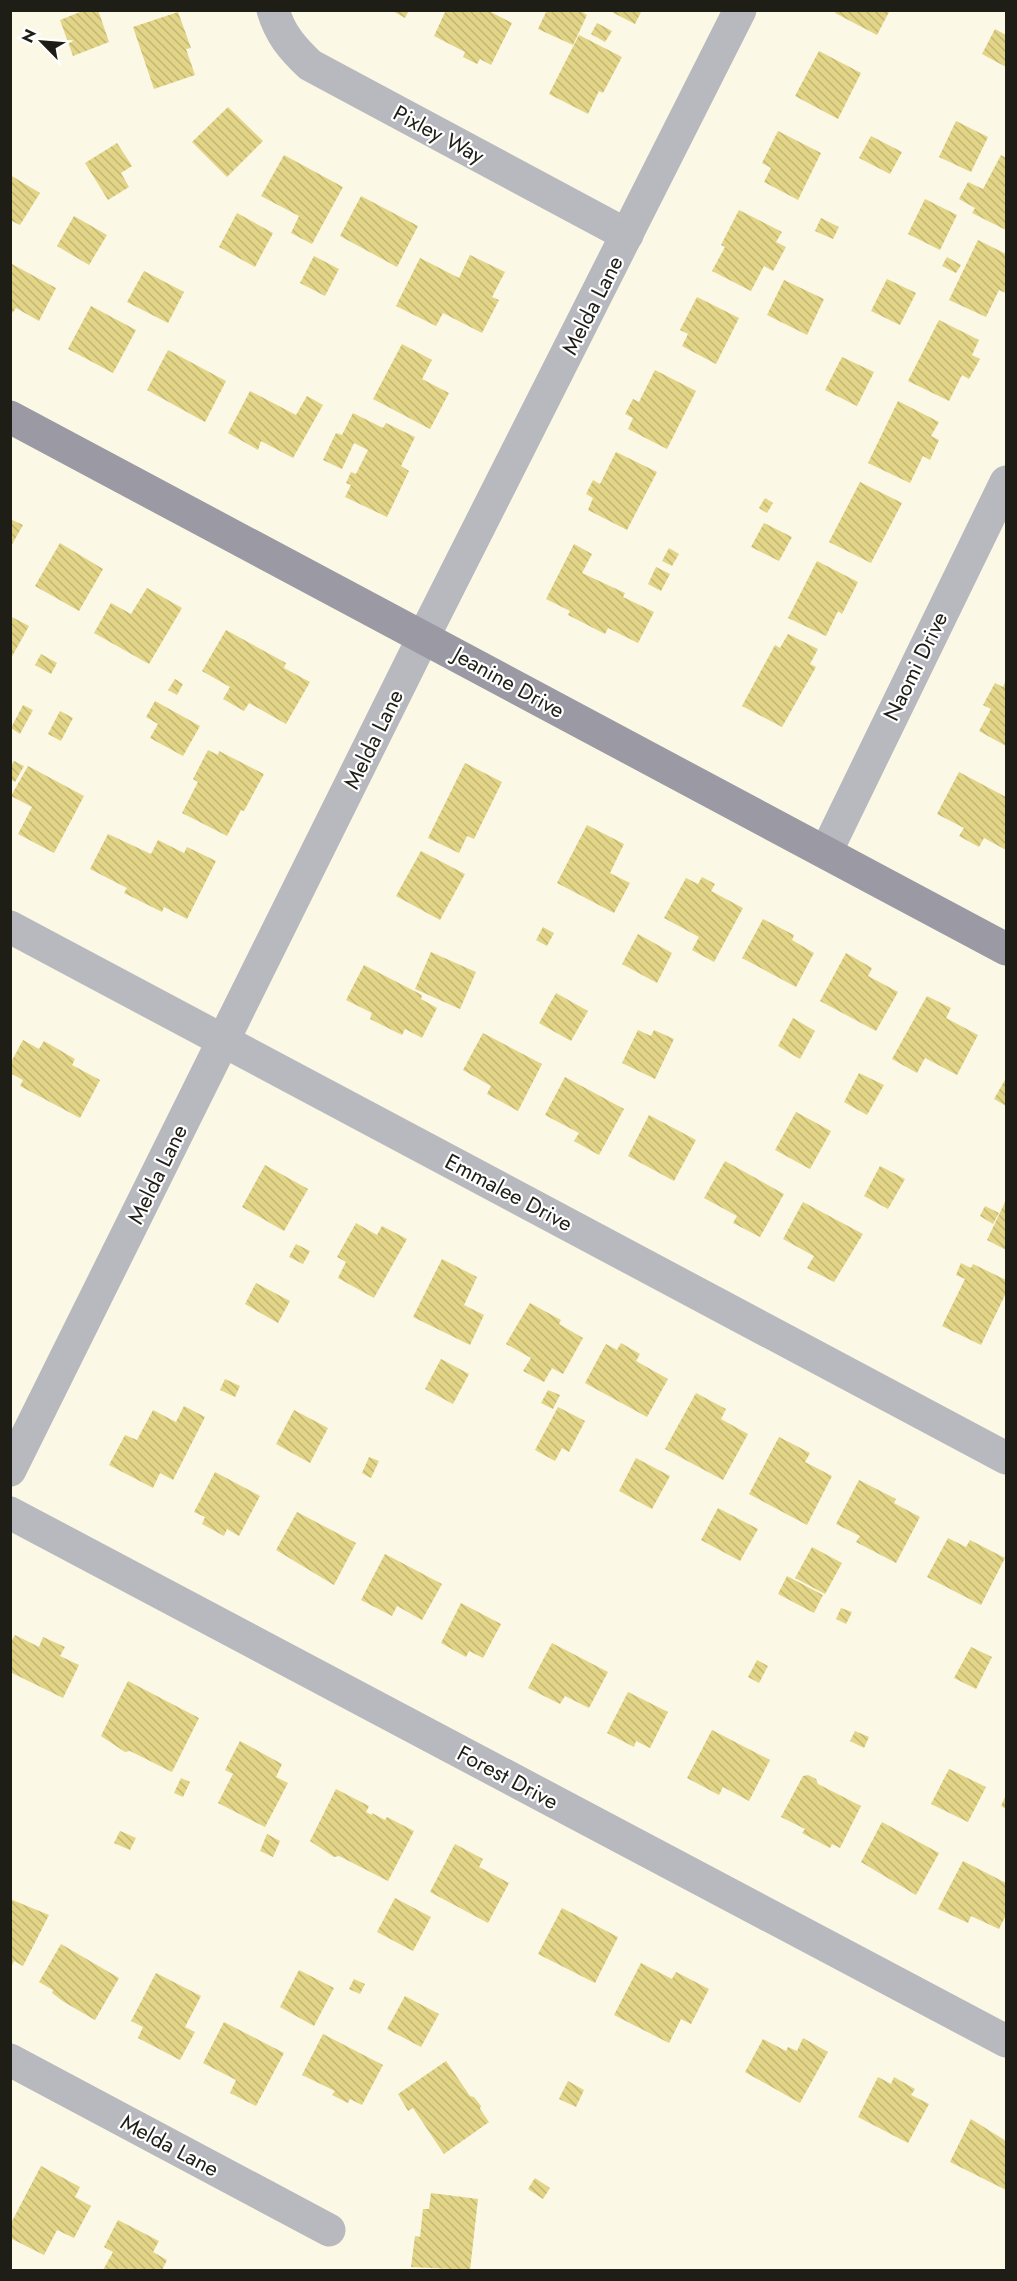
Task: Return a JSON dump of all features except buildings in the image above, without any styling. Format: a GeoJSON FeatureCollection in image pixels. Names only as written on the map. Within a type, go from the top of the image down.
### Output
{"type":"FeatureCollection","features":[{"type":"Feature","properties":{"kind":"street","name":"Pixley Way"},"geometry":{"type":"LineString","coordinates":[[273,10],[278,27],[289,45],[310,65],[627,235]]}},
{"type":"Feature","properties":{"kind":"street","name":"Melda Lane"},"geometry":{"type":"LineString","coordinates":[[10,1470],[424,636],[740,10]]}},
{"type":"Feature","properties":{"kind":"street","name":"Jeanine Drive"},"geometry":{"type":"LineString","coordinates":[[10,417],[424,636],[1006,949]]}},
{"type":"Feature","properties":{"kind":"street","name":"Naomi Drive"},"geometry":{"type":"LineString","coordinates":[[826,852],[1006,482]]}},
{"type":"Feature","properties":{"kind":"street","name":"Emmalee Drive"},"geometry":{"type":"LineString","coordinates":[[10,927],[1006,1458]]}},
{"type":"Feature","properties":{"kind":"street","name":"Forest Drive"},"geometry":{"type":"LineString","coordinates":[[10,1513],[1006,2041]]}},
{"type":"Feature","properties":{"kind":"street","name":"Melda Lane"},"geometry":{"type":"LineString","coordinates":[[10,2060],[329,2230]]}}]}
